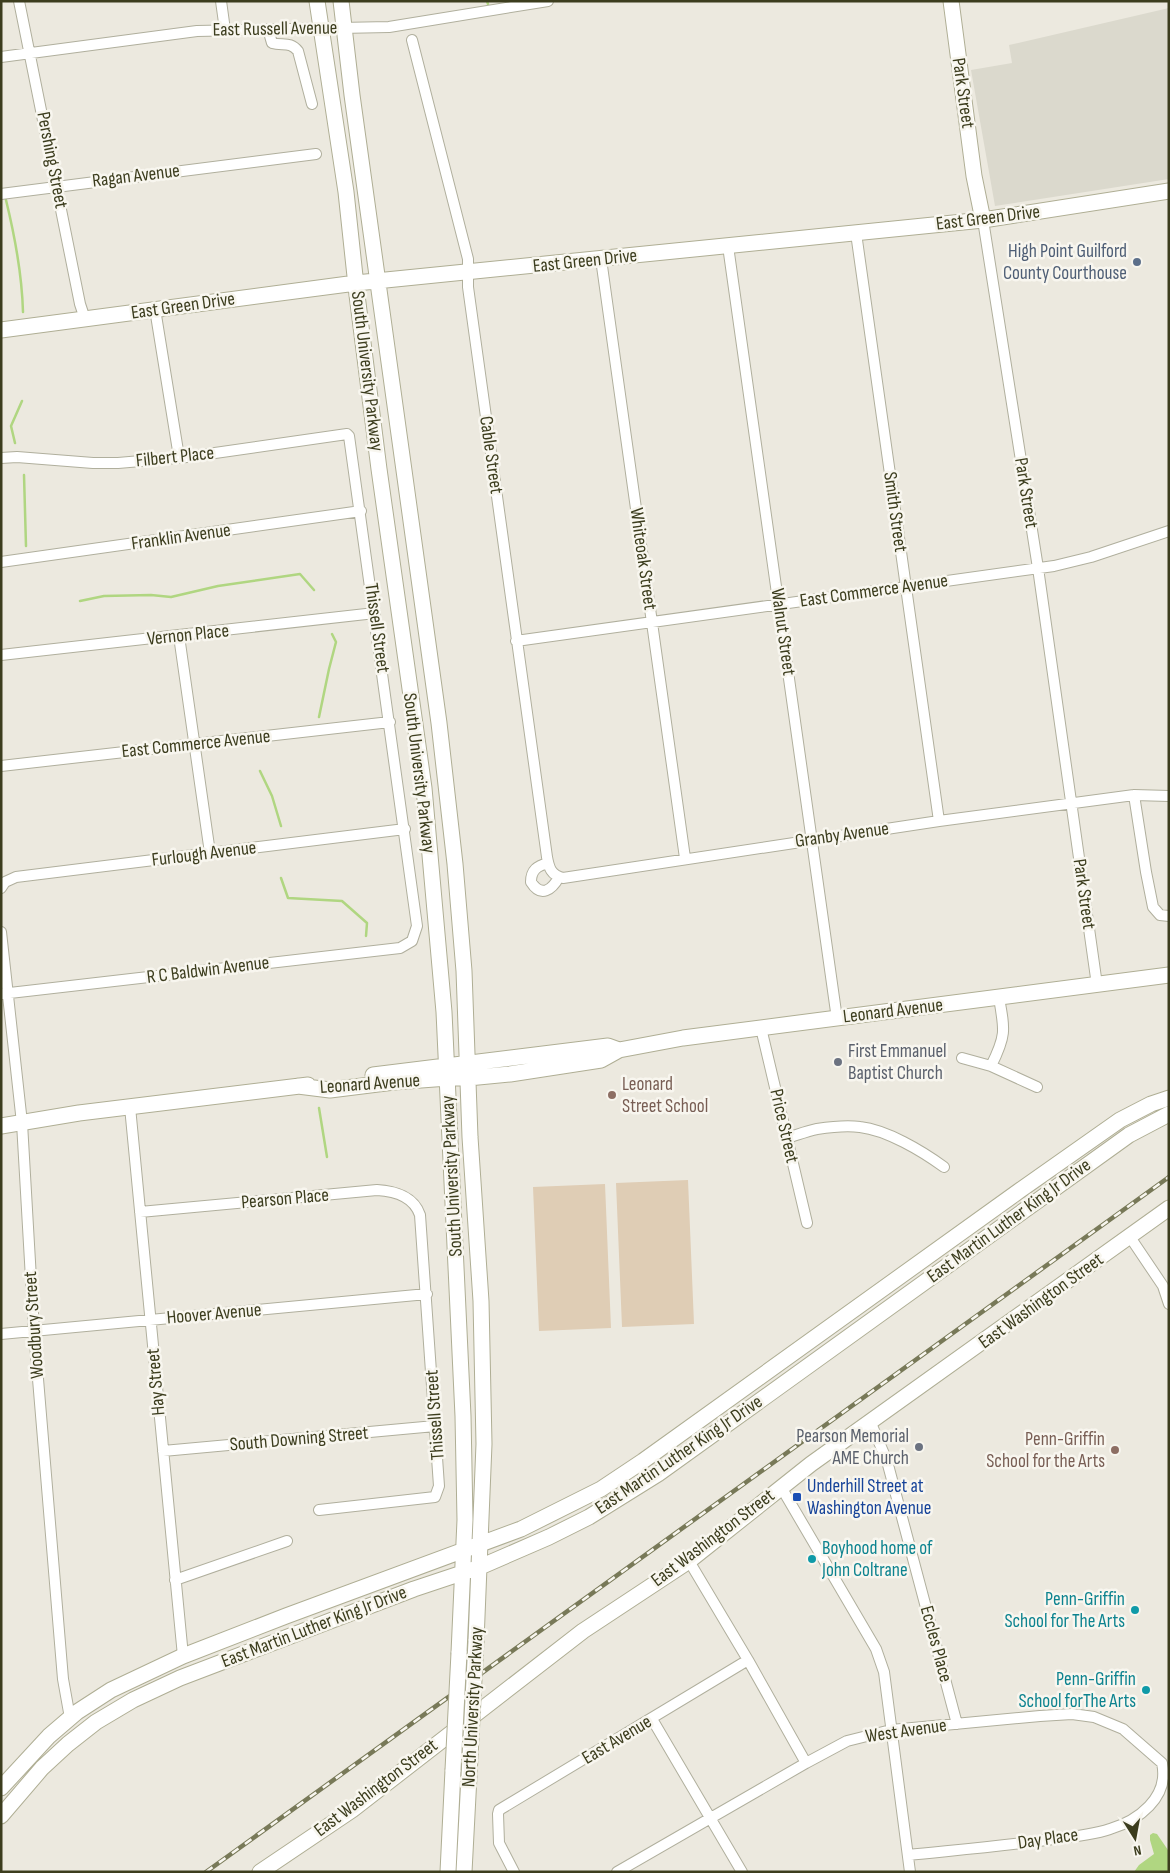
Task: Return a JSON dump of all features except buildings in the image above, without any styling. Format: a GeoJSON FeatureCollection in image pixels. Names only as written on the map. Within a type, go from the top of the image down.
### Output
{"type":"FeatureCollection","features":[{"type":"Feature","properties":{"kind":"main road","name":"South University Parkway"},"geometry":{"type":"LineString","coordinates":[[317,1],[346,192],[356,283],[409,690],[424,788],[447,1072],[463,1416],[464,1549]]}},
{"type":"Feature","properties":{"kind":"main road","name":"South University Parkway"},"geometry":{"type":"LineString","coordinates":[[342,1],[352,95],[439,723],[455,864],[464,971],[468,1078],[481,1301],[484,1444],[482,1543]]}},
{"type":"Feature","properties":{"kind":"main road","name":"Park Street"},"geometry":{"type":"LineString","coordinates":[[951,1],[974,176],[982,220]]}},
{"type":"Feature","properties":{"kind":"main road","name":"East Green Drive"},"geometry":{"type":"LineString","coordinates":[[1,330],[379,280],[982,220],[1169,191]]}},
{"type":"Feature","properties":{"kind":"main road","name":"Leonard Avenue"},"geometry":{"type":"LineString","coordinates":[[447,1072],[468,1078],[601,1060],[618,1050],[684,1038],[1169,975]]}},
{"type":"Feature","properties":{"kind":"main road","name":"Leonard Avenue"},"geometry":{"type":"LineString","coordinates":[[1,1126],[80,1112],[298,1086],[330,1090],[447,1072],[468,1063],[608,1046],[618,1050]]}},
{"type":"Feature","properties":{"kind":"main road","name":"East Martin Luther King Jr Drive"},"geometry":{"type":"LineString","coordinates":[[1,1788],[49,1736],[70,1718],[111,1690],[183,1656],[521,1529],[601,1489],[643,1461],[1120,1120],[1151,1104],[1169,1098]]}},
{"type":"Feature","properties":{"kind":"main road","name":"East Martin Luther King Jr Drive"},"geometry":{"type":"LineString","coordinates":[[1,1816],[42,1768],[68,1744],[96,1722],[133,1700],[180,1678],[414,1589],[463,1574],[549,1537],[589,1516],[658,1474],[1129,1135],[1169,1114]]}},
{"type":"Feature","properties":{"kind":"main road","name":"East Washington Street"},"geometry":{"type":"LineString","coordinates":[[260,1872],[352,1810],[583,1631],[689,1561],[781,1487],[870,1421],[1169,1208]]}},
{"type":"Feature","properties":{"kind":"main road","name":"North University Parkway"},"geometry":{"type":"LineString","coordinates":[[464,1872],[482,1543]]}},
{"type":"Feature","properties":{"kind":"main road","name":"North University Parkway"},"geometry":{"type":"LineString","coordinates":[[448,1872],[464,1549]]}},
{"type":"Feature","properties":{"kind":"street","name":"Pershing Street"},"geometry":{"type":"LineString","coordinates":[[19,1],[80,304],[85,319]]}},
{"type":"Feature","properties":{"kind":"street"},"geometry":{"type":"LineString","coordinates":[[221,1],[225,30]]}},
{"type":"Feature","properties":{"kind":"street","name":"East Russell Avenue"},"geometry":{"type":"LineString","coordinates":[[1,57],[197,31],[389,27],[548,1]]}},
{"type":"Feature","properties":{"kind":"street"},"geometry":{"type":"LineString","coordinates":[[268,29],[272,43],[294,46],[298,51],[312,104]]}},
{"type":"Feature","properties":{"kind":"street","name":"Cable Street"},"geometry":{"type":"LineString","coordinates":[[412,40],[468,259],[468,286],[516,641],[553,871]]}},
{"type":"Feature","properties":{"kind":"street","name":"Ragan Avenue"},"geometry":{"type":"LineString","coordinates":[[1,194],[316,154]]}},
{"type":"Feature","properties":{"kind":"street","name":"Park Street"},"geometry":{"type":"LineString","coordinates":[[982,220],[1038,568],[1097,985]]}},
{"type":"Feature","properties":{"kind":"street","name":"Smith Street"},"geometry":{"type":"LineString","coordinates":[[856,233],[939,821]]}},
{"type":"Feature","properties":{"kind":"street","name":"Walnut Street"},"geometry":{"type":"LineString","coordinates":[[728,246],[837,1019]]}},
{"type":"Feature","properties":{"kind":"street","name":"Whiteoak Street"},"geometry":{"type":"LineString","coordinates":[[601,259],[685,858]]}},
{"type":"Feature","properties":{"kind":"street"},"geometry":{"type":"LineString","coordinates":[[155,310],[179,457]]}},
{"type":"Feature","properties":{"kind":"street","name":"Filbert Place"},"geometry":{"type":"LineString","coordinates":[[1,458],[17,457],[118,464],[347,434]]}},
{"type":"Feature","properties":{"kind":"street","name":"Thissell Street"},"geometry":{"type":"LineString","coordinates":[[347,434],[351,441],[405,829],[417,926],[412,941]]}},
{"type":"Feature","properties":{"kind":"street","name":"Franklin Avenue"},"geometry":{"type":"LineString","coordinates":[[1,562],[361,511]]}},
{"type":"Feature","properties":{"kind":"street","name":"East Commerce Avenue"},"geometry":{"type":"LineString","coordinates":[[516,641],[1038,568],[1092,557],[1169,531]]}},
{"type":"Feature","properties":{"kind":"street","name":"Vernon Place"},"geometry":{"type":"LineString","coordinates":[[1,655],[375,614]]}},
{"type":"Feature","properties":{"kind":"street"},"geometry":{"type":"LineString","coordinates":[[179,636],[196,744],[210,853]]}},
{"type":"Feature","properties":{"kind":"street","name":"East Commerce Avenue"},"geometry":{"type":"LineString","coordinates":[[1,766],[390,722]]}},
{"type":"Feature","properties":{"kind":"street"},"geometry":{"type":"LineString","coordinates":[[1134,795],[1153,907],[1160,915],[1169,916]]}},
{"type":"Feature","properties":{"kind":"street","name":"Granby Avenue"},"geometry":{"type":"LineString","coordinates":[[553,871],[685,858],[1134,795],[1169,796]]}},
{"type":"Feature","properties":{"kind":"street","name":"Furlough Avenue"},"geometry":{"type":"LineString","coordinates":[[3,885],[16,877],[405,829]]}},
{"type":"Feature","properties":{"kind":"street","name":"Woodbury Street"},"geometry":{"type":"LineString","coordinates":[[1,932],[5,993],[22,1123],[34,1331],[63,1679],[70,1718]]}},
{"type":"Feature","properties":{"kind":"street","name":"R C Baldwin Avenue"},"geometry":{"type":"LineString","coordinates":[[5,993],[400,948],[412,941]]}},
{"type":"Feature","properties":{"kind":"street"},"geometry":{"type":"LineString","coordinates":[[991,1066],[1002,1044],[1004,1032],[999,998]]}},
{"type":"Feature","properties":{"kind":"street","name":"Price Street"},"geometry":{"type":"LineString","coordinates":[[762,1028],[807,1224]]}},
{"type":"Feature","properties":{"kind":"street"},"geometry":{"type":"LineString","coordinates":[[962,1058],[991,1066],[1038,1087]]}},
{"type":"Feature","properties":{"kind":"street","name":"Hay Street"},"geometry":{"type":"LineString","coordinates":[[130,1106],[183,1656]]}},
{"type":"Feature","properties":{"kind":"street"},"geometry":{"type":"LineString","coordinates":[[787,1138],[816,1129],[860,1127],[880,1132],[895,1139],[944,1167]]}},
{"type":"Feature","properties":{"kind":"street","name":"Pearson Place"},"geometry":{"type":"LineString","coordinates":[[140,1212],[377,1190],[396,1192],[404,1196],[416,1207],[420,1215]]}},
{"type":"Feature","properties":{"kind":"street","name":"Thissell Street"},"geometry":{"type":"LineString","coordinates":[[319,1510],[435,1498],[439,1486],[420,1215]]}},
{"type":"Feature","properties":{"kind":"street"},"geometry":{"type":"LineString","coordinates":[[1130,1237],[1163,1286],[1169,1304]]}},
{"type":"Feature","properties":{"kind":"street","name":"Hoover Avenue"},"geometry":{"type":"LineString","coordinates":[[1,1334],[427,1294]]}},
{"type":"Feature","properties":{"kind":"street","name":"Eccles Place"},"geometry":{"type":"LineString","coordinates":[[870,1421],[887,1461],[957,1724]]}},
{"type":"Feature","properties":{"kind":"street","name":"South Downing Street"},"geometry":{"type":"LineString","coordinates":[[163,1451],[435,1426]]}},
{"type":"Feature","properties":{"kind":"street"},"geometry":{"type":"LineString","coordinates":[[781,1487],[876,1650],[884,1672],[910,1872]]}},
{"type":"Feature","properties":{"kind":"street"},"geometry":{"type":"LineString","coordinates":[[175,1580],[287,1541]]}},
{"type":"Feature","properties":{"kind":"street"},"geometry":{"type":"LineString","coordinates":[[689,1561],[806,1763]]}},
{"type":"Feature","properties":{"kind":"street","name":"East Avenue"},"geometry":{"type":"LineString","coordinates":[[514,1872],[500,1848],[498,1814],[500,1810],[748,1660]]}},
{"type":"Feature","properties":{"kind":"street","name":"West Avenue"},"geometry":{"type":"LineString","coordinates":[[617,1872],[847,1741],[891,1730],[1064,1715],[1094,1717],[1123,1729],[1162,1764],[1166,1770],[1169,1784]]}},
{"type":"Feature","properties":{"kind":"street"},"geometry":{"type":"LineString","coordinates":[[652,1719],[742,1872]]}},
{"type":"Feature","properties":{"kind":"street","name":"Day Place"},"geometry":{"type":"LineString","coordinates":[[908,1855],[1039,1841],[1109,1830],[1142,1816],[1160,1801],[1169,1784]]}},
{"type":"Feature","properties":{"kind":"shaded area"},"geometry":{"type":"Polygon","coordinates":[[[1169,8],[1169,179],[995,206],[971,70],[1012,63],[1009,45],[1169,8]]]}},
{"type":"Feature","properties":{"kind":"shaded area"},"geometry":{"type":"Polygon","coordinates":[[[688,1180],[694,1324],[622,1327],[616,1183],[688,1180]]]}},
{"type":"Feature","properties":{"kind":"shaded area"},"geometry":{"type":"Polygon","coordinates":[[[605,1184],[611,1328],[539,1331],[533,1187],[605,1184]]]}},
{"type":"Feature","properties":{"kind":"shaded area"},"geometry":{"type":"Polygon","coordinates":[[[1153,1833],[1157,1834],[1168,1850],[1169,1872],[1134,1872],[1139,1865],[1154,1854],[1150,1840],[1150,1835],[1153,1833]]]}},
{"type":"Feature","properties":{"kind":"waterway"},"geometry":{"type":"LineString","coordinates":[[6,200],[18,256],[23,312]]}},
{"type":"Feature","properties":{"kind":"waterway"},"geometry":{"type":"LineString","coordinates":[[15,443],[11,426],[22,401]]}},
{"type":"Feature","properties":{"kind":"waterway"},"geometry":{"type":"LineString","coordinates":[[24,475],[26,546]]}},
{"type":"Feature","properties":{"kind":"waterway"},"geometry":{"type":"LineString","coordinates":[[80,601],[104,596],[151,595],[171,597],[218,586],[300,574],[314,590]]}},
{"type":"Feature","properties":{"kind":"waterway"},"geometry":{"type":"LineString","coordinates":[[319,717],[336,642],[332,634]]}},
{"type":"Feature","properties":{"kind":"waterway"},"geometry":{"type":"LineString","coordinates":[[260,771],[272,796],[281,826]]}},
{"type":"Feature","properties":{"kind":"waterway"},"geometry":{"type":"LineString","coordinates":[[281,878],[288,898],[342,901],[367,923],[366,936]]}},
{"type":"Feature","properties":{"kind":"waterway"},"geometry":{"type":"LineString","coordinates":[[319,1108],[327,1157]]}},
{"type":"Feature","properties":{"kind":"railway"},"geometry":{"type":"LineString","coordinates":[[206,1872],[1169,1177]]}},
{"type":"Feature","properties":{"kind":"place","name":"High Point Guilford County Courthouse"},"geometry":{"type":"Point","coordinates":[1137,262]}},
{"type":"Feature","properties":{"kind":"place","name":"First Emmanuel Baptist Church"},"geometry":{"type":"Point","coordinates":[838,1062]}},
{"type":"Feature","properties":{"kind":"place","name":"Leonard Street School"},"geometry":{"type":"Point","coordinates":[612,1095]}},
{"type":"Feature","properties":{"kind":"place","name":"Pearson Memorial AME Church"},"geometry":{"type":"Point","coordinates":[919,1447]}},
{"type":"Feature","properties":{"kind":"place","name":"Penn-Griffin School for the Arts"},"geometry":{"type":"Point","coordinates":[1115,1450]}},
{"type":"Feature","properties":{"kind":"place","name":"Underhill Street at Washington Avenue"},"geometry":{"type":"Point","coordinates":[797,1497]}},
{"type":"Feature","properties":{"kind":"place","name":"Boyhood home of John Coltrane"},"geometry":{"type":"Point","coordinates":[812,1559]}},
{"type":"Feature","properties":{"kind":"place","name":"Penn-Griffin School for The Arts"},"geometry":{"type":"Point","coordinates":[1135,1610]}},
{"type":"Feature","properties":{"kind":"place","name":"Penn-Griffin School forThe Arts"},"geometry":{"type":"Point","coordinates":[1146,1690]}}]}
